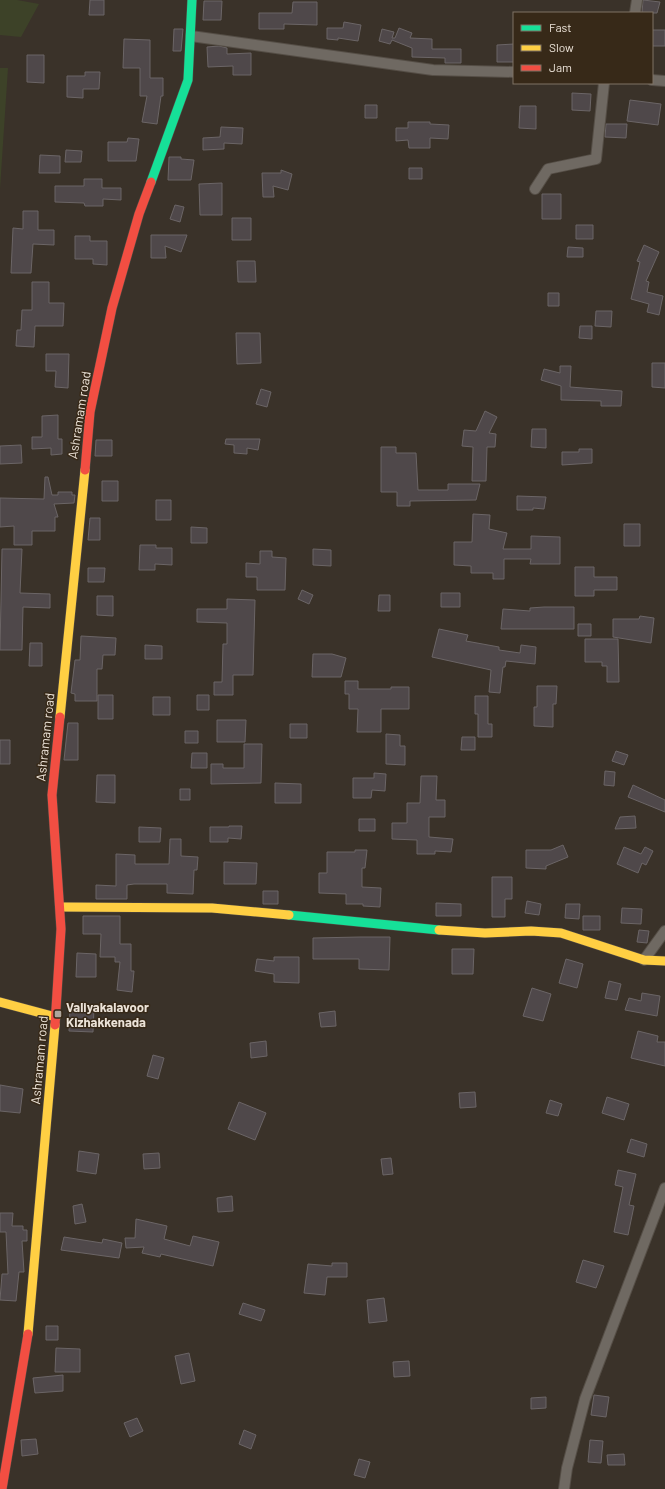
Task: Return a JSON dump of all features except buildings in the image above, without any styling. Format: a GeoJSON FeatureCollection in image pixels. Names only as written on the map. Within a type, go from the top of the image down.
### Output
{"type":"FeatureCollection","features":[{"type":"Feature","properties":{"kind":"main road","name":"Ashramam road"},"geometry":{"type":"LineString","coordinates":[[2,1489],[27,1342],[56,1017],[61,907],[52,795],[80,543],[90,412],[116,294],[139,214],[188,80],[192,36],[192,0]]}},
{"type":"Feature","properties":{"kind":"main road"},"geometry":{"type":"LineString","coordinates":[[61,907],[212,908],[485,933],[531,931],[561,933],[644,960],[665,961]]}},
{"type":"Feature","properties":{"kind":"main road"},"geometry":{"type":"LineString","coordinates":[[0,1002],[56,1017]]}},
{"type":"Feature","properties":{"kind":"street"},"geometry":{"type":"LineString","coordinates":[[635,12],[637,0]]}},
{"type":"Feature","properties":{"kind":"street"},"geometry":{"type":"LineString","coordinates":[[192,36],[433,70],[513,72]]}},
{"type":"Feature","properties":{"kind":"street"},"geometry":{"type":"LineString","coordinates":[[653,80],[665,81]]}},
{"type":"Feature","properties":{"kind":"street"},"geometry":{"type":"LineString","coordinates":[[535,189],[548,169],[596,159],[604,84]]}},
{"type":"Feature","properties":{"kind":"street"},"geometry":{"type":"LineString","coordinates":[[644,960],[665,931]]}},
{"type":"Feature","properties":{"kind":"street"},"geometry":{"type":"LineString","coordinates":[[564,1489],[567,1468],[585,1399],[665,1188]]}},
{"type":"Feature","properties":{"kind":"green space"},"geometry":{"type":"Polygon","coordinates":[[[0,0],[17,0],[39,4],[21,37],[0,35],[0,0]]]}},
{"type":"Feature","properties":{"kind":"green space"},"geometry":{"type":"Polygon","coordinates":[[[0,68],[8,68],[0,189],[0,68]]]}},
{"type":"Feature","properties":{"kind":"traffic: fast"},"geometry":{"type":"LineString","coordinates":[[151,182],[188,80],[192,0]]}},
{"type":"Feature","properties":{"kind":"traffic: fast"},"geometry":{"type":"LineString","coordinates":[[289,915],[439,930]]}},
{"type":"Feature","properties":{"kind":"traffic: slow"},"geometry":{"type":"LineString","coordinates":[[60,717],[85,470]]}},
{"type":"Feature","properties":{"kind":"traffic: slow"},"geometry":{"type":"LineString","coordinates":[[61,907],[212,908],[289,915]]}},
{"type":"Feature","properties":{"kind":"traffic: slow"},"geometry":{"type":"LineString","coordinates":[[439,930],[485,933],[531,931],[561,933],[644,960],[665,961]]}},
{"type":"Feature","properties":{"kind":"traffic: slow"},"geometry":{"type":"LineString","coordinates":[[0,1002],[56,1017]]}},
{"type":"Feature","properties":{"kind":"traffic: slow"},"geometry":{"type":"LineString","coordinates":[[28,1334],[55,1025]]}},
{"type":"Feature","properties":{"kind":"traffic: jam"},"geometry":{"type":"LineString","coordinates":[[85,470],[90,412],[112,308],[139,214],[151,182]]}},
{"type":"Feature","properties":{"kind":"traffic: jam"},"geometry":{"type":"LineString","coordinates":[[55,1025],[61,929],[52,795],[60,717]]}},
{"type":"Feature","properties":{"kind":"traffic: jam"},"geometry":{"type":"LineString","coordinates":[[2,1489],[28,1334]]}},
{"type":"Feature","properties":{"kind":"place","name":"Valiyakalavoor Kizhakkenada"},"geometry":{"type":"Point","coordinates":[58,1014]}}]}
